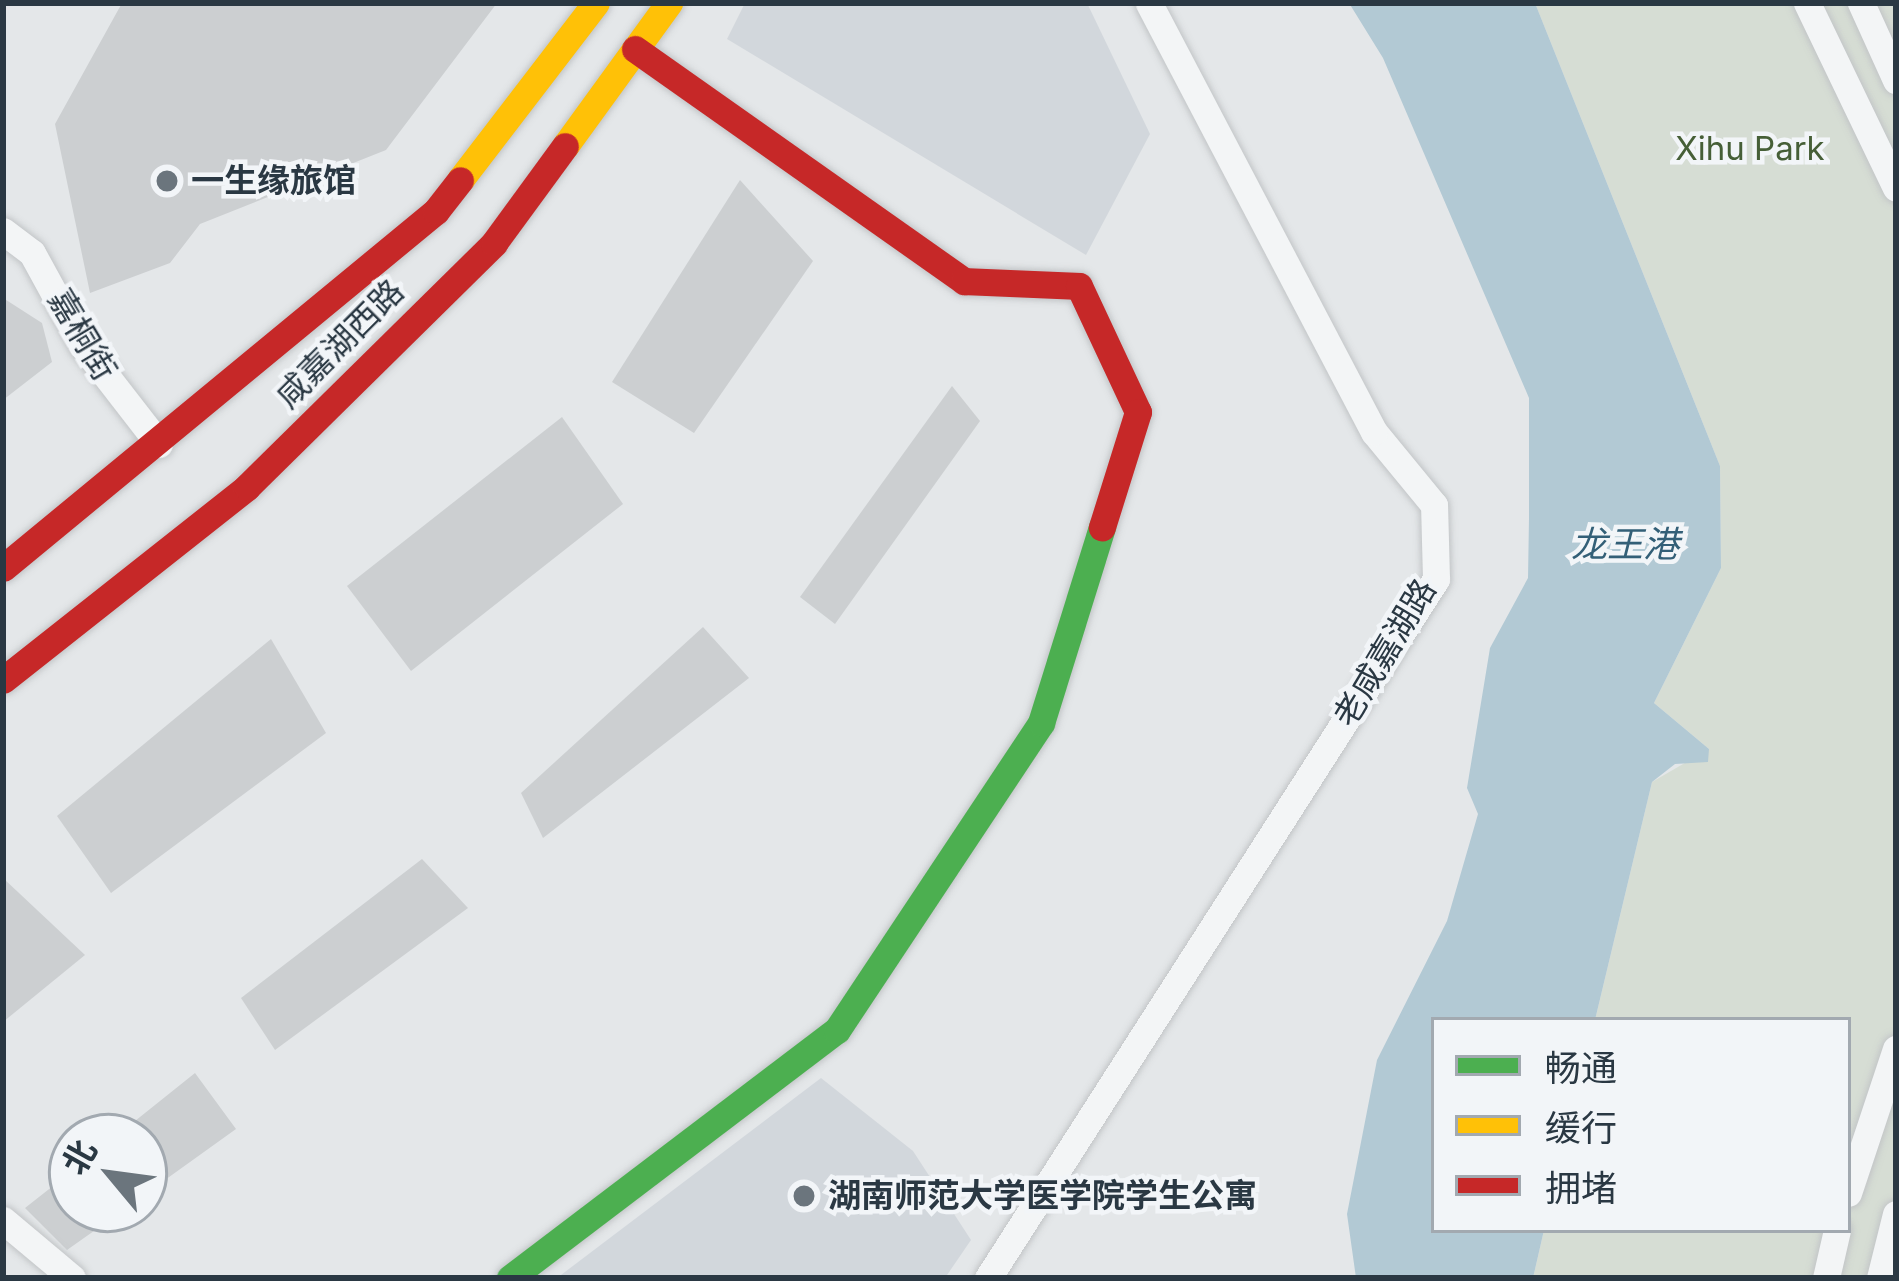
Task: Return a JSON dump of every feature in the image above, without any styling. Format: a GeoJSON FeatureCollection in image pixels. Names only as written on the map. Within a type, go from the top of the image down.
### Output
{"type":"FeatureCollection","features":[{"type":"Feature","properties":{"kind":"main road","name":"咸嘉湖西路"},"geometry":{"type":"LineString","coordinates":[[3,568],[159,445],[436,211],[596,3]]}},
{"type":"Feature","properties":{"kind":"main road","name":"咸嘉湖西路"},"geometry":{"type":"LineString","coordinates":[[3,680],[247,487],[494,243],[669,3]]}},
{"type":"Feature","properties":{"kind":"main road"},"geometry":{"type":"LineString","coordinates":[[510,1278],[837,1030],[1041,723],[1138,412],[1079,286],[964,281],[635,50]]}},
{"type":"Feature","properties":{"kind":"street","name":"老咸嘉湖路"},"geometry":{"type":"LineString","coordinates":[[988,1278],[1436,579],[1434,505],[1374,432],[1149,3]]}},
{"type":"Feature","properties":{"kind":"street"},"geometry":{"type":"LineString","coordinates":[[1807,3],[1896,188]]}},
{"type":"Feature","properties":{"kind":"street"},"geometry":{"type":"LineString","coordinates":[[1861,3],[1896,80]]}},
{"type":"Feature","properties":{"kind":"street","name":"嘉桐街"},"geometry":{"type":"LineString","coordinates":[[3,231],[32,253],[83,346],[159,445]]}},
{"type":"Feature","properties":{"kind":"street"},"geometry":{"type":"LineString","coordinates":[[1851,1184],[1896,1049]]}},
{"type":"Feature","properties":{"kind":"street"},"geometry":{"type":"LineString","coordinates":[[1880,1278],[1896,1214]]}},
{"type":"Feature","properties":{"kind":"street"},"geometry":{"type":"LineString","coordinates":[[3,1220],[72,1278]]}},
{"type":"Feature","properties":{"kind":"street"},"geometry":{"type":"LineString","coordinates":[[1826,1278],[1836,1233]]}},
{"type":"Feature","properties":{"kind":"shaded area"},"geometry":{"type":"Polygon","coordinates":[[[745,3],[1087,3],[1150,134],[1086,255],[727,39],[745,3]]]}},
{"type":"Feature","properties":{"kind":"shaded area","name":"湖南师范大学医学院学生公寓"},"geometry":{"type":"Polygon","coordinates":[[[821,1078],[913,1151],[971,1240],[945,1278],[557,1278],[821,1078]]]}},
{"type":"Feature","properties":{"kind":"green space","name":"Xihu Park"},"geometry":{"type":"Polygon","coordinates":[[[1535,3],[1896,3],[1896,1278],[1533,1278],[1543,1233],[1851,1233],[1851,1017],[1596,1017],[1652,782],[1709,749],[1654,703],[1721,568],[1720,466],[1535,3]]]}},
{"type":"Feature","properties":{"kind":"water","name":"龙王港"},"geometry":{"type":"Polygon","coordinates":[[[1349,3],[1535,3],[1720,466],[1721,568],[1654,703],[1709,749],[1708,762],[1675,764],[1652,782],[1596,1017],[1431,1017],[1431,1233],[1543,1233],[1533,1278],[1356,1278],[1347,1214],[1377,1060],[1447,921],[1478,814],[1467,788],[1490,648],[1528,578],[1529,398],[1383,58],[1349,3]]]}},
{"type":"Feature","properties":{"kind":"building"},"geometry":{"type":"Polygon","coordinates":[[[122,3],[497,3],[386,150],[200,224],[170,263],[90,293],[55,124],[122,3]]]}},
{"type":"Feature","properties":{"kind":"building"},"geometry":{"type":"Polygon","coordinates":[[[740,180],[813,261],[694,433],[612,382],[740,180]]]}},
{"type":"Feature","properties":{"kind":"building"},"geometry":{"type":"Polygon","coordinates":[[[3,298],[42,323],[52,362],[3,400],[3,298]]]}},
{"type":"Feature","properties":{"kind":"building"},"geometry":{"type":"Polygon","coordinates":[[[952,386],[980,421],[835,624],[800,597],[952,386]]]}},
{"type":"Feature","properties":{"kind":"building"},"geometry":{"type":"Polygon","coordinates":[[[562,417],[623,504],[411,671],[347,586],[562,417]]]}},
{"type":"Feature","properties":{"kind":"building"},"geometry":{"type":"Polygon","coordinates":[[[703,627],[749,678],[543,838],[521,793],[703,627]]]}},
{"type":"Feature","properties":{"kind":"building"},"geometry":{"type":"Polygon","coordinates":[[[271,639],[326,733],[111,893],[57,816],[271,639]]]}},
{"type":"Feature","properties":{"kind":"building"},"geometry":{"type":"Polygon","coordinates":[[[422,859],[468,908],[275,1050],[241,998],[422,859]]]}},
{"type":"Feature","properties":{"kind":"building"},"geometry":{"type":"Polygon","coordinates":[[[3,878],[85,955],[3,1022],[3,878]]]}},
{"type":"Feature","properties":{"kind":"building"},"geometry":{"type":"Polygon","coordinates":[[[195,1073],[236,1129],[168,1178],[168,1113],[145,1113],[195,1073]]]}},
{"type":"Feature","properties":{"kind":"building"},"geometry":{"type":"Polygon","coordinates":[[[48,1190],[48,1231],[25,1208],[48,1190]]]}},
{"type":"Feature","properties":{"kind":"building"},"geometry":{"type":"Polygon","coordinates":[[[50,1233],[91,1233],[67,1250],[50,1233]]]}},
{"type":"Feature","properties":{"kind":"traffic: fast"},"geometry":{"type":"LineString","coordinates":[[510,1278],[837,1030],[1041,723],[1102,527]]}},
{"type":"Feature","properties":{"kind":"traffic: slow"},"geometry":{"type":"LineString","coordinates":[[460,180],[596,3]]}},
{"type":"Feature","properties":{"kind":"traffic: slow"},"geometry":{"type":"LineString","coordinates":[[565,146],[669,3]]}},
{"type":"Feature","properties":{"kind":"traffic: jam"},"geometry":{"type":"LineString","coordinates":[[635,49],[964,281],[1079,286],[1138,412],[1102,527]]}},
{"type":"Feature","properties":{"kind":"traffic: jam"},"geometry":{"type":"LineString","coordinates":[[3,680],[247,487],[494,243],[565,146]]}},
{"type":"Feature","properties":{"kind":"traffic: jam"},"geometry":{"type":"LineString","coordinates":[[3,568],[436,211],[460,180]]}},
{"type":"Feature","properties":{"kind":"place","name":"一生缘旅馆"},"geometry":{"type":"Point","coordinates":[167,181]}},
{"type":"Feature","properties":{"kind":"place","name":"湖南师范大学医学院学生公寓"},"geometry":{"type":"Point","coordinates":[804,1196]}}]}
